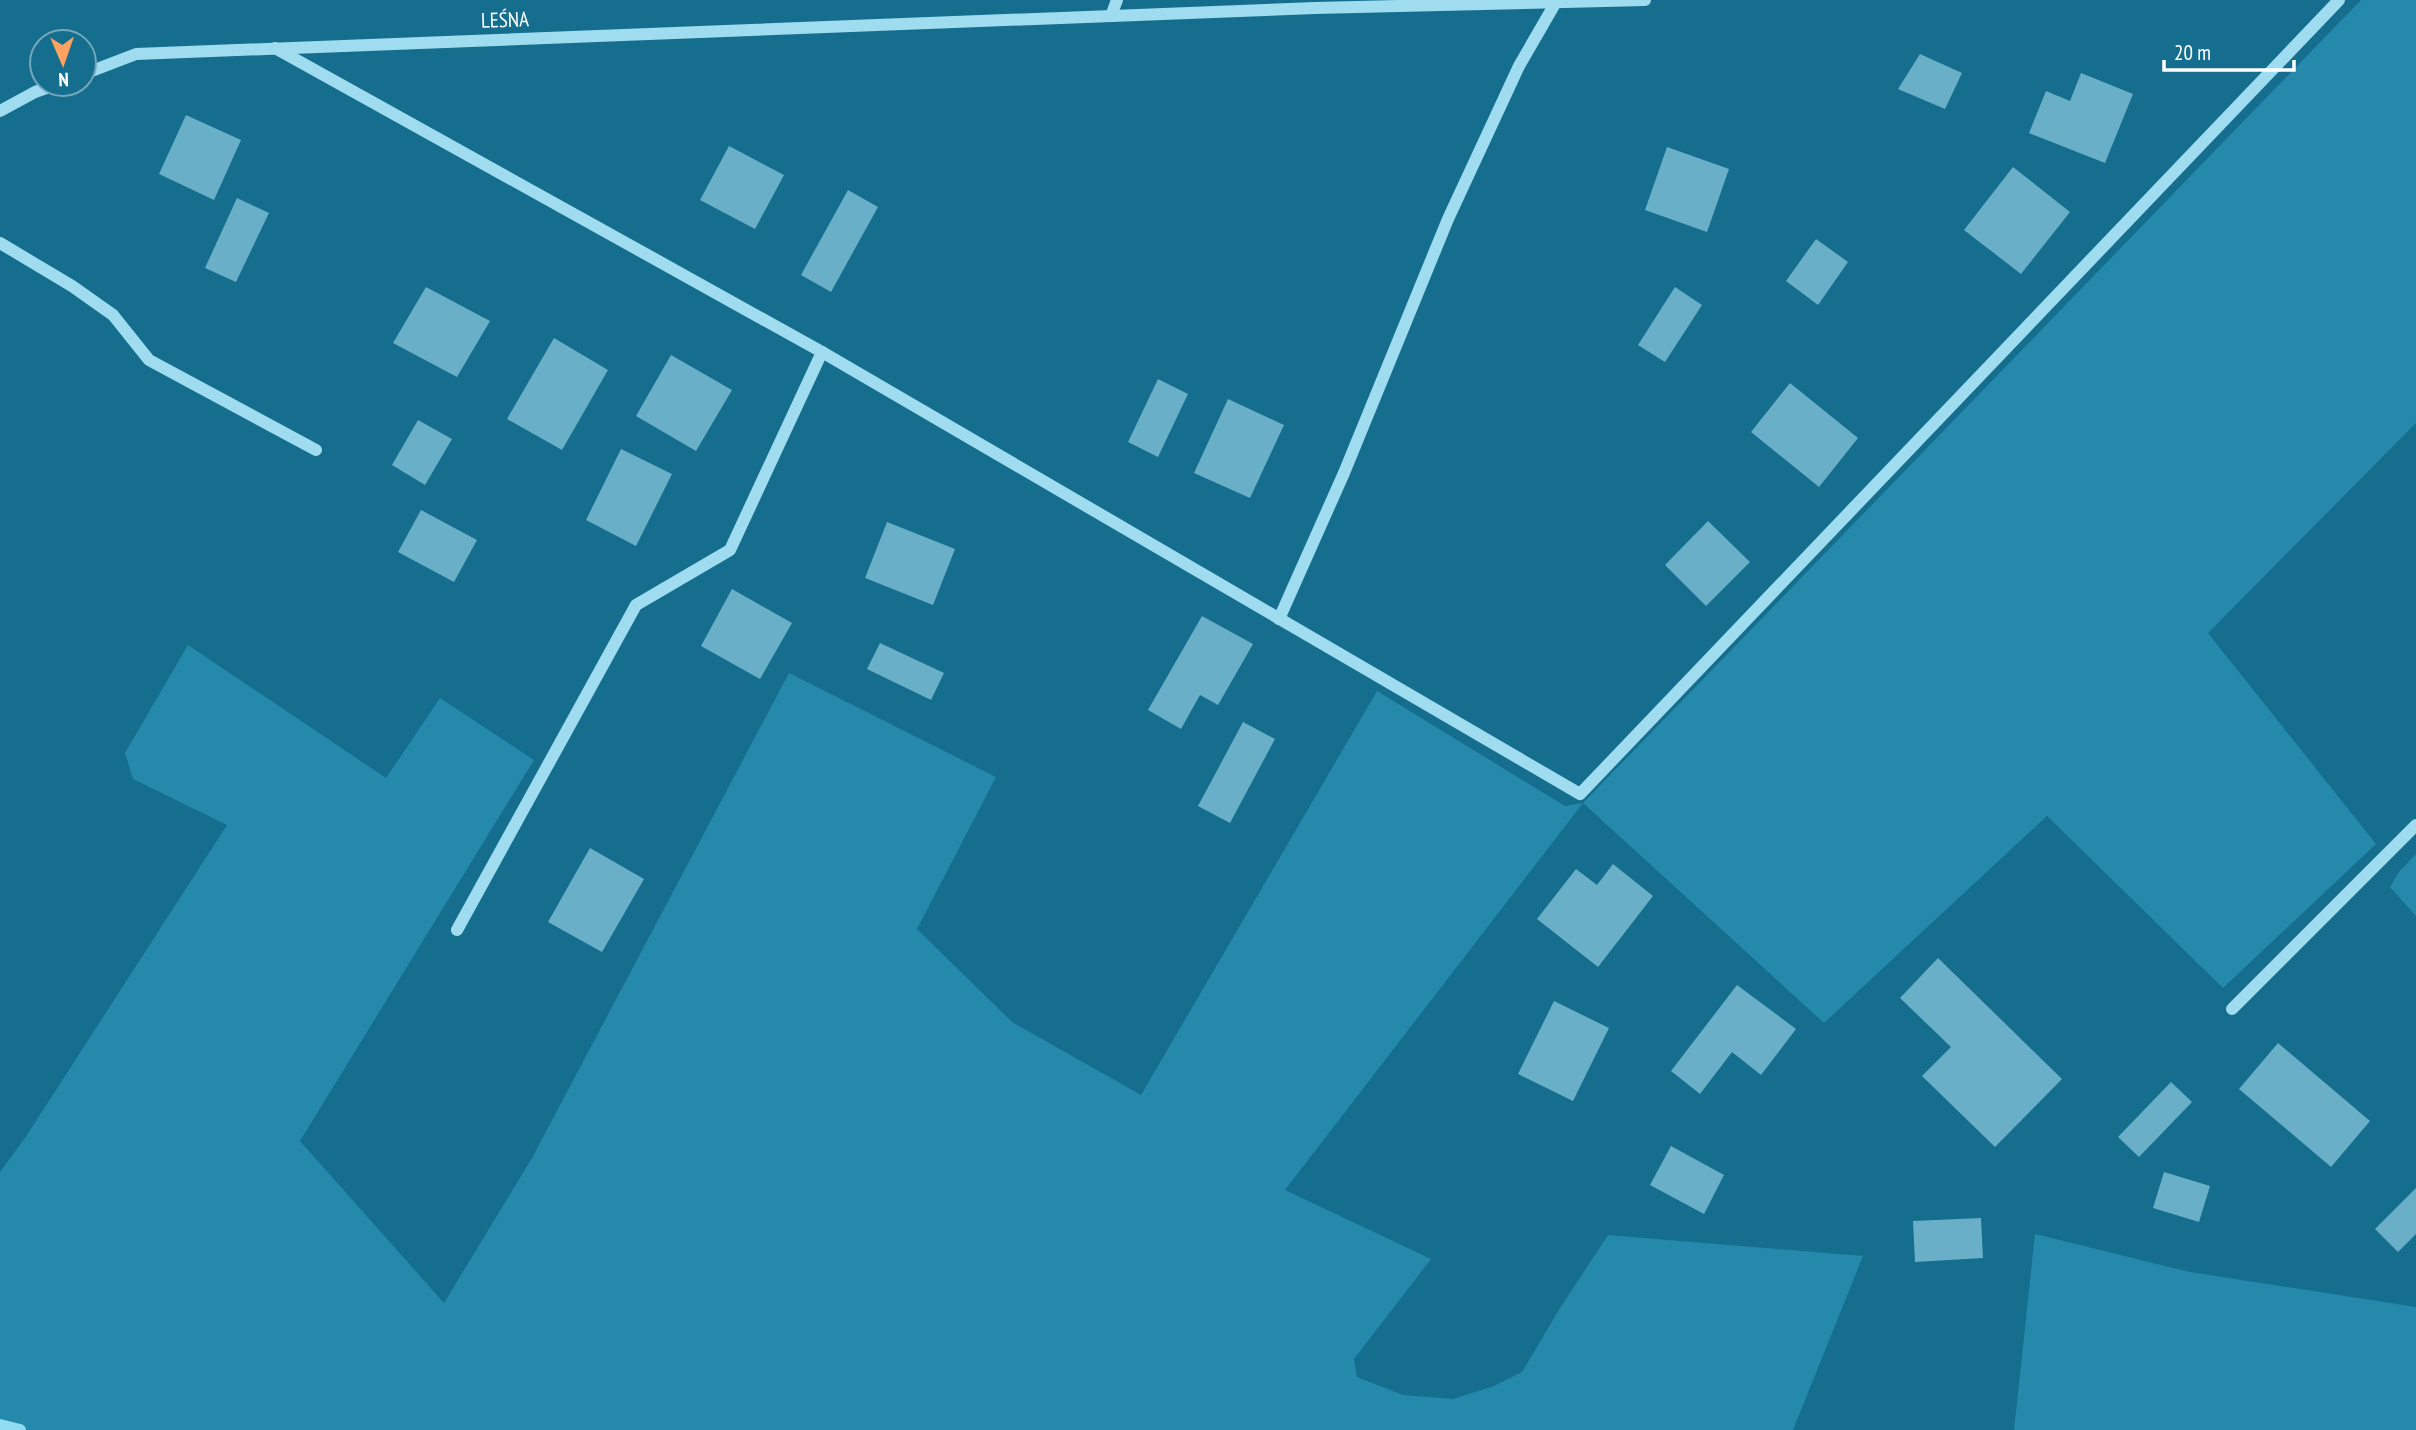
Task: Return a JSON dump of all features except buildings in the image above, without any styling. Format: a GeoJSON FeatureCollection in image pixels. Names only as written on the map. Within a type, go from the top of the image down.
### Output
{"type":"FeatureCollection","features":[{"type":"Feature","properties":{"kind":"street"},"geometry":{"type":"LineString","coordinates":[[1111,16],[1117,0]]}},
{"type":"Feature","properties":{"kind":"street","name":"LEŚNA"},"geometry":{"type":"LineString","coordinates":[[98,69],[136,54],[1111,16],[1316,4],[1645,0]]}},
{"type":"Feature","properties":{"kind":"street"},"geometry":{"type":"LineString","coordinates":[[275,48],[822,352],[1580,794],[2339,0]]}},
{"type":"Feature","properties":{"kind":"street"},"geometry":{"type":"LineString","coordinates":[[1279,619],[1344,473],[1448,219],[1519,66],[1556,2]]}},
{"type":"Feature","properties":{"kind":"street"},"geometry":{"type":"LineString","coordinates":[[0,111],[28,98]]}},
{"type":"Feature","properties":{"kind":"street"},"geometry":{"type":"LineString","coordinates":[[0,243],[72,286],[113,315],[149,360],[316,450]]}},
{"type":"Feature","properties":{"kind":"street"},"geometry":{"type":"LineString","coordinates":[[457,930],[636,605],[730,550],[822,352]]}},
{"type":"Feature","properties":{"kind":"street"},"geometry":{"type":"LineString","coordinates":[[2232,1009],[2416,825]]}},
{"type":"Feature","properties":{"kind":"shaded area"},"geometry":{"type":"Polygon","coordinates":[[[2361,0],[2416,0],[2416,423],[2208,633],[2376,844],[2223,988],[2047,816],[1824,1023],[1583,803],[2361,0]]]}},
{"type":"Feature","properties":{"kind":"shaded area"},"geometry":{"type":"Polygon","coordinates":[[[188,645],[386,778],[440,698],[534,760],[300,1141],[444,1303],[532,1158],[789,673],[996,777],[917,929],[1012,1022],[1141,1095],[1377,691],[1565,806],[1583,803],[1285,1190],[1431,1259],[1354,1359],[1357,1377],[1403,1395],[1453,1399],[1494,1386],[1522,1372],[1608,1235],[1863,1256],[1793,1430],[0,1430],[0,1172],[25,1138],[227,825],[133,779],[125,753],[188,645]]]}},
{"type":"Feature","properties":{"kind":"shaded area"},"geometry":{"type":"Polygon","coordinates":[[[2416,854],[2416,916],[2390,887],[2399,872],[2416,854]]]}},
{"type":"Feature","properties":{"kind":"shaded area"},"geometry":{"type":"Polygon","coordinates":[[[2035,1234],[2190,1272],[2416,1307],[2416,1430],[2014,1430],[2035,1234]]]}},
{"type":"Feature","properties":{"kind":"waterway"},"geometry":{"type":"LineString","coordinates":[[0,1425],[20,1430]]}}]}
